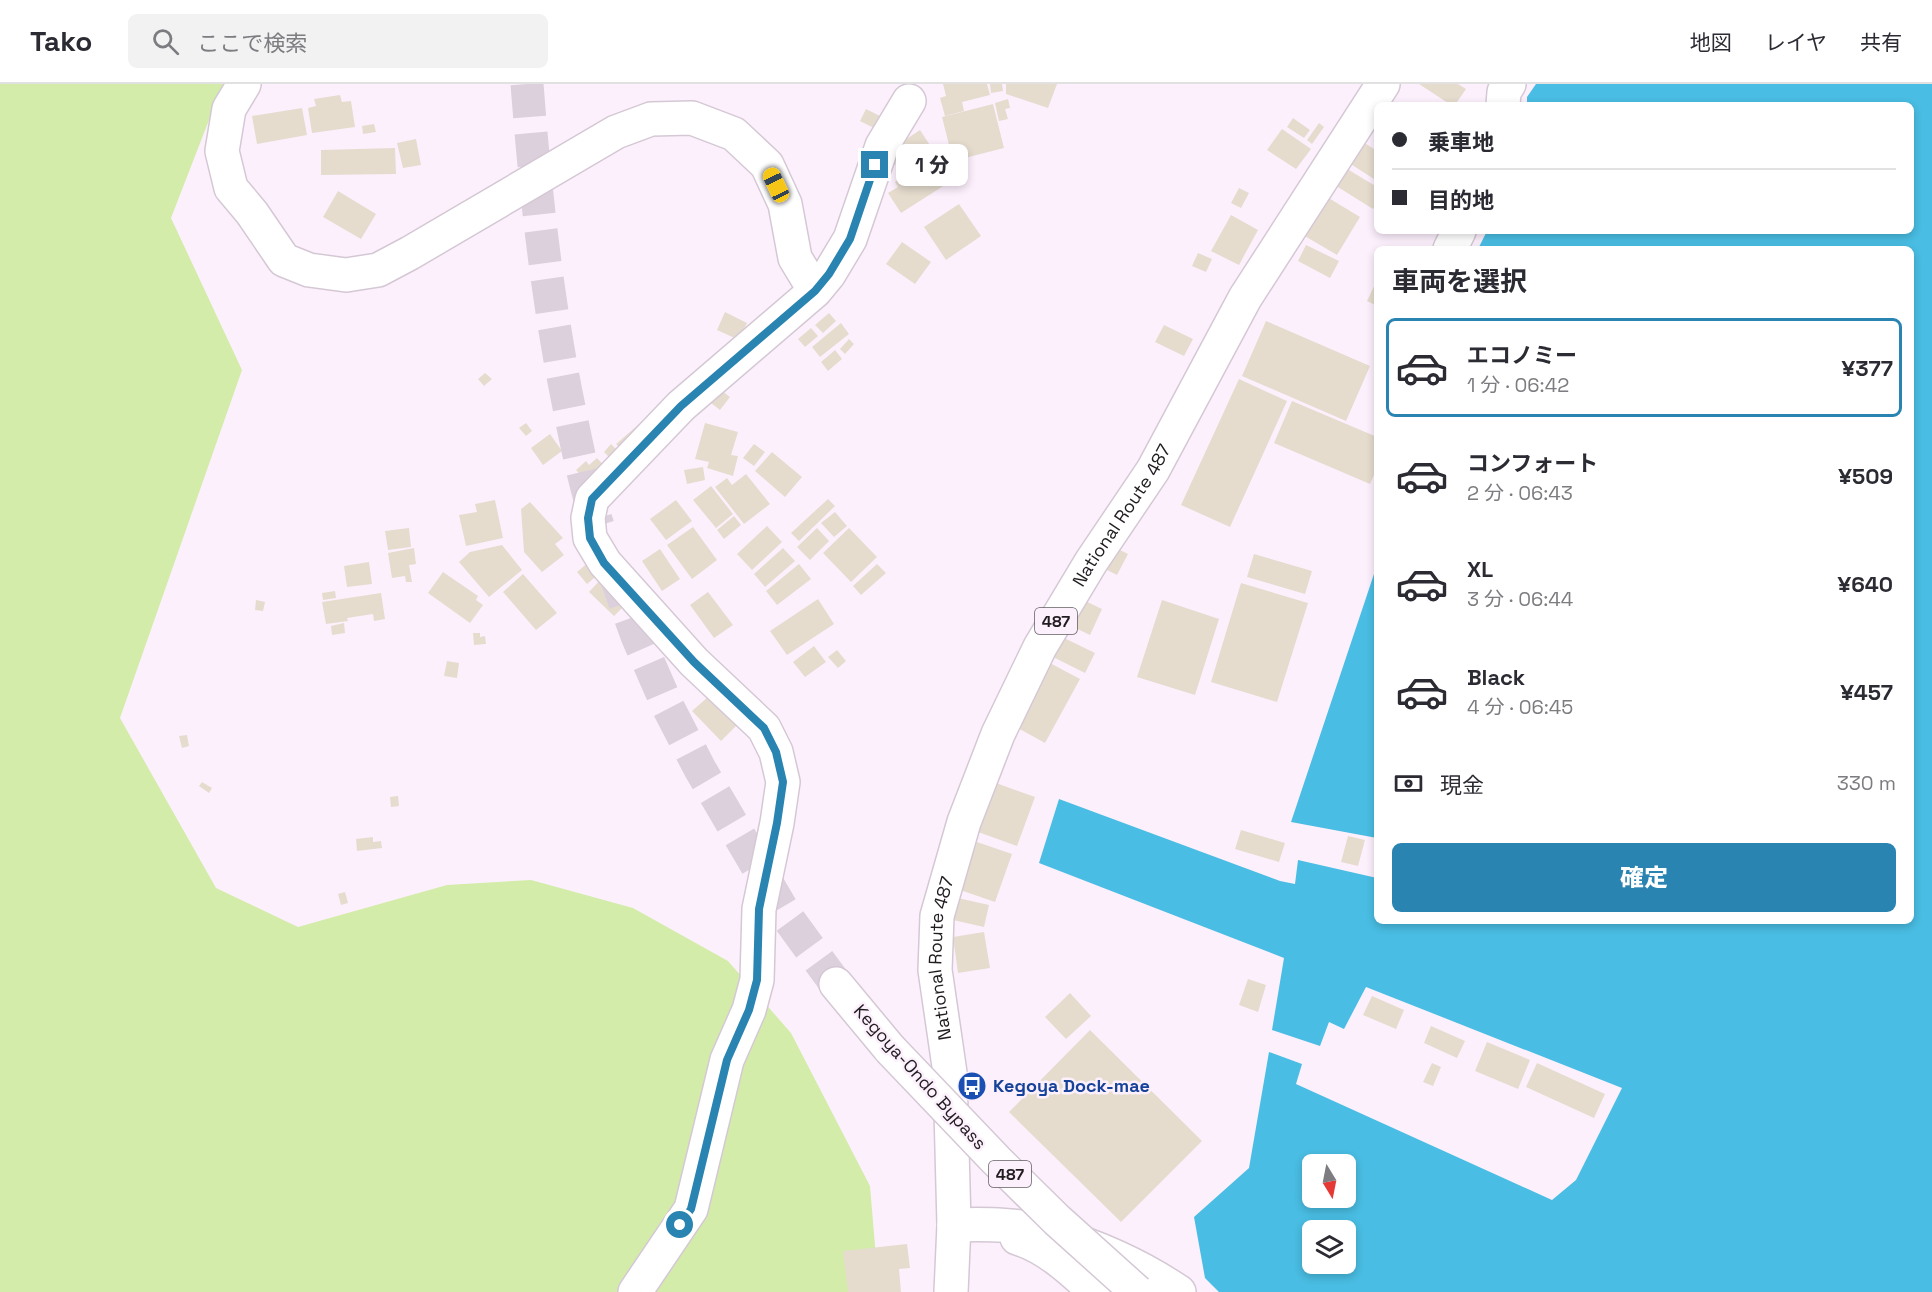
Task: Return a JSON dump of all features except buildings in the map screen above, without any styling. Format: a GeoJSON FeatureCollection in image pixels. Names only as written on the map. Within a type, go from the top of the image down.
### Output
{"type":"FeatureCollection","features":[{"type":"Feature","properties":{"kind":"main road"},"geometry":{"type":"LineString","coordinates":[[244,84],[229,109],[222,151],[231,188],[252,213],[284,260],[309,270],[346,275],[378,270],[616,132],[651,119],[692,118],[734,134],[767,165],[785,204],[795,258],[815,291]]}},
{"type":"Feature","properties":{"kind":"main road","name":"National Route 487"},"geometry":{"type":"LineString","coordinates":[[951,1292],[954,1225],[950,1073],[934,970],[937,916],[964,822],[998,734],[1040,647],[1091,562],[1153,470],[1245,298],[1383,84]]}},
{"type":"Feature","properties":{"kind":"main road"},"geometry":{"type":"LineString","coordinates":[[1503,102],[1504,92],[1509,84]]}},
{"type":"Feature","properties":{"kind":"main road"},"geometry":{"type":"LineString","coordinates":[[635,1292],[691,1209],[727,1060],[749,1010],[757,980],[759,909],[783,782],[776,752],[764,728],[694,662],[604,563],[590,538],[588,518],[592,499],[681,406],[815,291],[829,274],[850,239],[882,146],[909,101]]}},
{"type":"Feature","properties":{"kind":"main road","name":"Kegoya-Ondo Bypass"},"geometry":{"type":"LineString","coordinates":[[836,984],[890,1049],[996,1160],[1057,1220],[1137,1292]]}},
{"type":"Feature","properties":{"kind":"main road"},"geometry":{"type":"LineString","coordinates":[[954,1225],[984,1224],[1053,1233],[1156,1276],[1179,1292]]}},
{"type":"Feature","properties":{"kind":"main road"},"geometry":{"type":"LineString","coordinates":[[954,1225],[999,1233],[1022,1240],[1073,1271],[1095,1292]]}},
{"type":"Feature","properties":{"kind":"green space"},"geometry":{"type":"Polygon","coordinates":[[[0,84],[223,84],[171,218],[242,370],[120,718],[216,888],[298,927],[447,885],[531,880],[633,908],[728,961],[791,1033],[870,1186],[878,1281],[872,1292],[0,1292],[0,84]]]}},
{"type":"Feature","properties":{"kind":"water"},"geometry":{"type":"Polygon","coordinates":[[[1536,84],[1932,84],[1932,1292],[1219,1292],[1205,1278],[1194,1217],[1249,1168],[1269,1052],[1302,1064],[1296,1084],[1552,1200],[1576,1180],[1622,1088],[1366,987],[1344,1029],[1329,1022],[1320,1046],[1272,1030],[1284,958],[1039,863],[1059,799],[1280,881],[1295,884],[1298,860],[1374,877],[1374,924],[1914,924],[1914,246],[1480,246],[1486,234],[1914,234],[1914,102],[1527,102],[1527,97],[1536,84]]]}},
{"type":"Feature","properties":{"kind":"water"},"geometry":{"type":"Polygon","coordinates":[[[1374,574],[1374,837],[1291,822],[1374,574]]]}},
{"type":"Feature","properties":{"kind":"tunnel"},"geometry":{"type":"LineString","coordinates":[[527,84],[538,200],[553,315],[576,443],[598,526]]}},
{"type":"Feature","properties":{"kind":"tunnel"},"geometry":{"type":"LineString","coordinates":[[614,572],[637,636],[668,707],[700,769],[787,917],[836,984]]}},
{"type":"Feature","properties":{"kind":"place","name":"Kegoya Dock-mae"},"geometry":{"type":"Point","coordinates":[972,1086]}},
{"type":"Feature","properties":{"kind":"route"},"geometry":{"type":"LineString","coordinates":[[680,1225],[691,1209],[727,1060],[749,1010],[757,980],[759,909],[783,782],[776,752],[764,728],[694,662],[604,563],[590,538],[588,518],[592,499],[681,406],[815,291],[829,274],[850,239],[875,165]]}}]}
